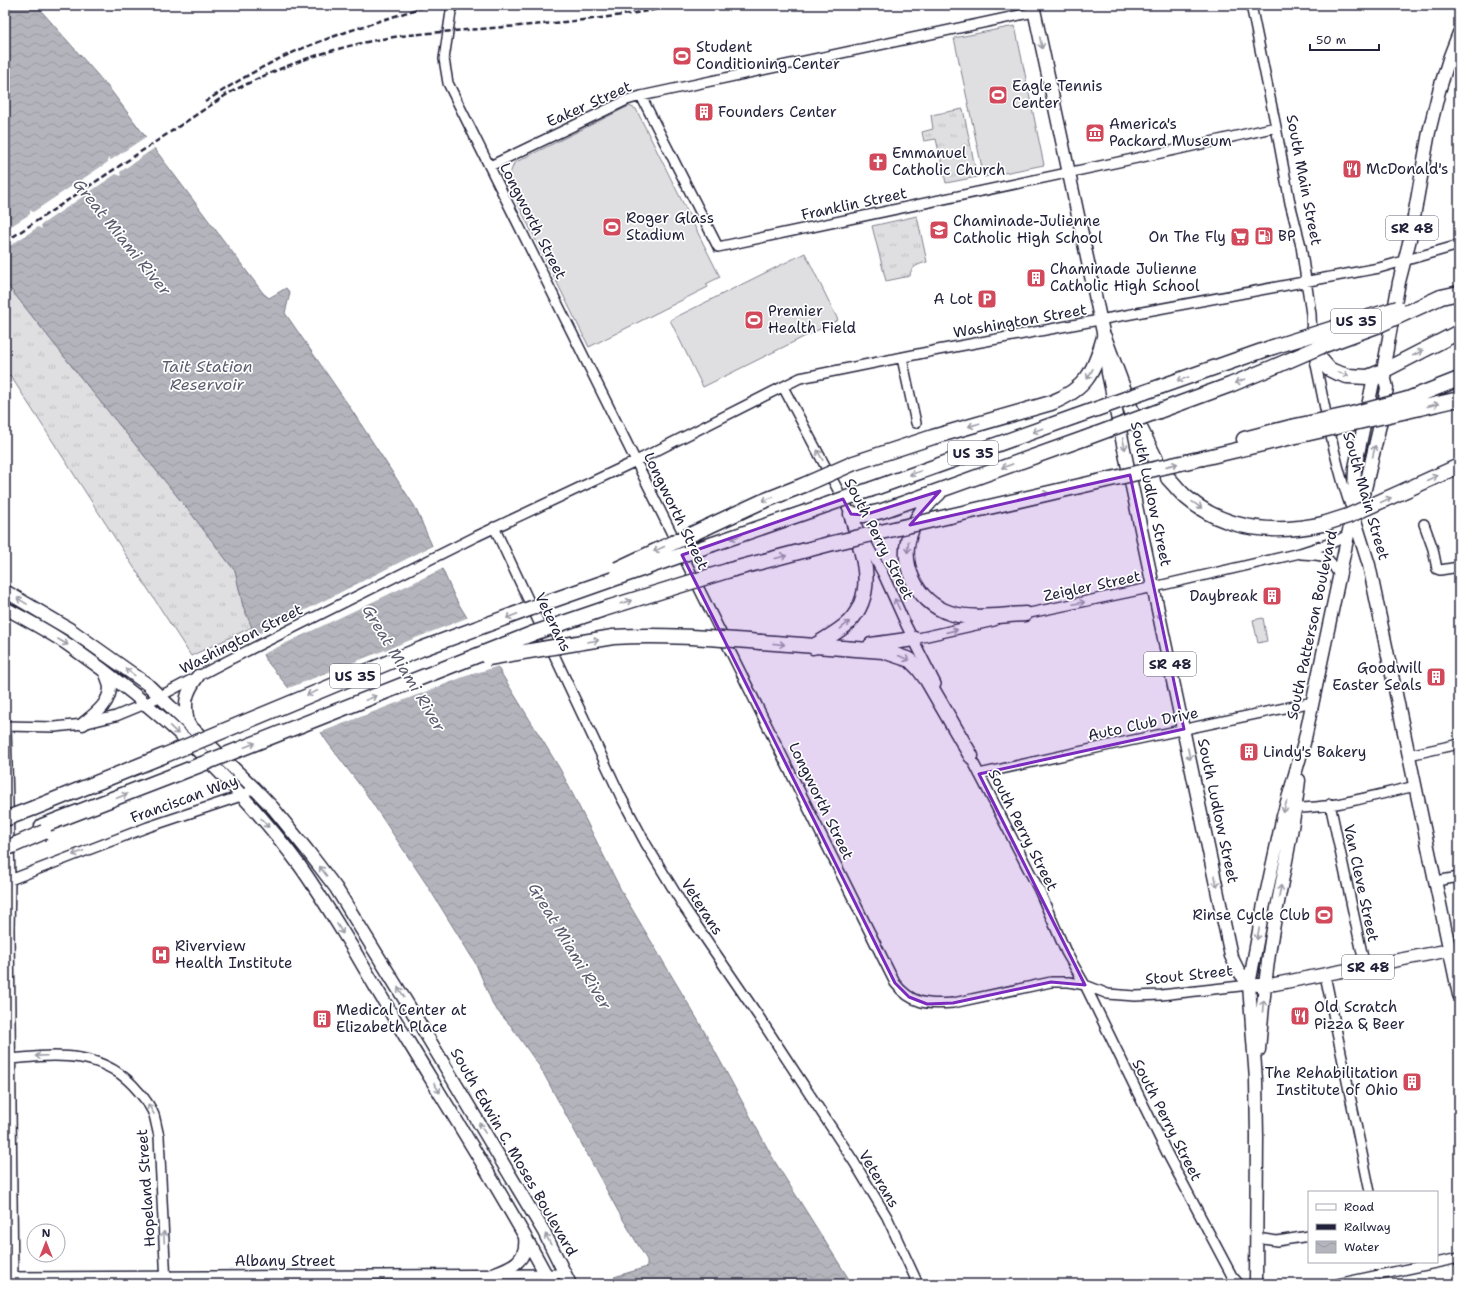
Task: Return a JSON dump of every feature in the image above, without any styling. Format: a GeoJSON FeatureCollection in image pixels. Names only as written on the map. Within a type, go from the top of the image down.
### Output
{"type":"FeatureCollection","features":[{"type":"Feature","properties":{"kind":"highway","name":"US 35"},"geometry":{"type":"LineString","coordinates":[[5,819],[56,800],[389,662],[548,602],[1273,347],[1358,320],[1459,293]]}},
{"type":"Feature","properties":{"kind":"highway"},"geometry":{"type":"LineString","coordinates":[[813,647],[848,623],[861,602],[865,589],[866,568],[851,514],[864,515],[877,513],[1230,385],[1327,344],[1377,326],[1441,297]]}},
{"type":"Feature","properties":{"kind":"highway"},"geometry":{"type":"LineString","coordinates":[[1313,351],[1329,368],[1348,376],[1368,377],[1459,332]]}},
{"type":"Feature","properties":{"kind":"highway"},"geometry":{"type":"LineString","coordinates":[[1104,337],[1132,412],[1156,460]]}},
{"type":"Feature","properties":{"kind":"highway"},"geometry":{"type":"LineString","coordinates":[[548,602],[761,502],[854,463],[933,437],[1051,403],[1063,398],[1076,390],[1087,380],[1094,368],[1104,337]]}},
{"type":"Feature","properties":{"kind":"highway"},"geometry":{"type":"LineString","coordinates":[[1407,405],[1459,379]]}},
{"type":"Feature","properties":{"kind":"highway","name":"US 35"},"geometry":{"type":"LineString","coordinates":[[5,840],[43,829],[86,810],[534,633],[730,570],[829,544],[1206,458],[1292,432],[1407,405],[1459,399]]}},
{"type":"Feature","properties":{"kind":"highway"},"geometry":{"type":"LineString","coordinates":[[1168,478],[1195,504],[1216,517],[1239,525],[1260,529],[1282,530],[1323,524],[1348,516],[1459,466]]}},
{"type":"Feature","properties":{"kind":"highway"},"geometry":{"type":"LineString","coordinates":[[940,491],[930,500],[921,512],[911,529],[908,539],[908,566],[917,589],[933,605],[951,613],[980,616],[1025,614]]}},
{"type":"Feature","properties":{"kind":"highway"},"geometry":{"type":"LineString","coordinates":[[458,664],[613,638],[645,636],[687,636],[813,647],[883,651],[910,660],[918,668],[927,680],[970,756]]}},
{"type":"Feature","properties":{"kind":"highway"},"geometry":{"type":"LineString","coordinates":[[839,648],[914,640]]}},
{"type":"Feature","properties":{"kind":"highway"},"geometry":{"type":"LineString","coordinates":[[5,814],[34,808]]}},
{"type":"Feature","properties":{"kind":"highway"},"geometry":{"type":"LineString","coordinates":[[5,849],[43,829]]}},
{"type":"Feature","properties":{"kind":"main road","name":"South Ludlow Street"},"geometry":{"type":"LineString","coordinates":[[1033,9],[1104,337],[1108,373],[1231,956],[1238,970],[1249,985]]}},
{"type":"Feature","properties":{"kind":"main road","name":"South Patterson Boulevard"},"geometry":{"type":"LineString","coordinates":[[1256,1284],[1256,1080],[1249,985],[1263,909],[1283,816],[1304,743],[1348,535],[1353,514],[1365,489],[1382,416],[1387,388],[1383,370],[1399,282],[1410,239],[1433,114],[1444,73],[1459,33]]}},
{"type":"Feature","properties":{"kind":"main road","name":"South Main Street"},"geometry":{"type":"LineString","coordinates":[[1353,514],[1368,559],[1410,754],[1459,995]]}},
{"type":"Feature","properties":{"kind":"main road","name":"South Edwin C. Moses Boulevard"},"geometry":{"type":"LineString","coordinates":[[5,591],[77,634],[141,680],[273,808],[337,890],[438,1054],[544,1232],[568,1279]]}},
{"type":"Feature","properties":{"kind":"main road"},"geometry":{"type":"LineString","coordinates":[[5,608],[68,645],[145,704],[220,773],[266,824],[300,866],[322,899],[526,1237],[549,1279]]}},
{"type":"Feature","properties":{"kind":"main road"},"geometry":{"type":"LineString","coordinates":[[83,724],[100,710],[108,699],[110,686],[105,672]]}},
{"type":"Feature","properties":{"kind":"main road"},"geometry":{"type":"LineString","coordinates":[[188,724],[185,707],[186,700],[189,688],[198,676]]}},
{"type":"Feature","properties":{"kind":"main road","name":"South Patterson Boulevard"},"geometry":{"type":"LineString","coordinates":[[1256,1080],[1264,985],[1270,942],[1296,808],[1304,743]]}},
{"type":"Feature","properties":{"kind":"main road"},"geometry":{"type":"LineString","coordinates":[[322,899],[337,890]]}},
{"type":"Feature","properties":{"kind":"main road"},"geometry":{"type":"LineString","coordinates":[[358,957],[373,948]]}},
{"type":"Feature","properties":{"kind":"main road","name":"Stout Street"},"geometry":{"type":"LineString","coordinates":[[1249,985],[1275,984],[1450,950]]}},
{"type":"Feature","properties":{"kind":"main road"},"geometry":{"type":"LineString","coordinates":[[422,1063],[438,1054]]}},
{"type":"Feature","properties":{"kind":"main road"},"geometry":{"type":"LineString","coordinates":[[493,1274],[510,1268],[520,1259],[526,1246],[526,1237]]}},
{"type":"Feature","properties":{"kind":"street","name":"Longworth Street"},"geometry":{"type":"LineString","coordinates":[[452,5],[444,59],[448,83],[895,983],[909,997],[932,1004]]}},
{"type":"Feature","properties":{"kind":"street","name":"South Main Street"},"geometry":{"type":"LineString","coordinates":[[1251,5],[1290,203],[1301,246],[1311,314],[1313,351],[1337,462],[1344,489],[1353,514]]}},
{"type":"Feature","properties":{"kind":"street","name":"Eaker Street"},"geometry":{"type":"LineString","coordinates":[[490,166],[627,100],[640,96],[1033,9]]}},
{"type":"Feature","properties":{"kind":"street","name":"Franklin Street"},"geometry":{"type":"LineString","coordinates":[[640,96],[718,247],[1276,127]]}},
{"type":"Feature","properties":{"kind":"street"},"geometry":{"type":"LineString","coordinates":[[1443,251],[1459,245]]}},
{"type":"Feature","properties":{"kind":"street"},"geometry":{"type":"LineString","coordinates":[[1443,251],[1459,250]]}},
{"type":"Feature","properties":{"kind":"street","name":"Washington Street"},"geometry":{"type":"LineString","coordinates":[[6,726],[55,726],[83,724],[116,716],[145,704],[227,661],[494,527],[636,461],[800,378],[1379,268],[1443,251]]}},
{"type":"Feature","properties":{"kind":"street"},"geometry":{"type":"LineString","coordinates":[[902,358],[916,423]]}},
{"type":"Feature","properties":{"kind":"street","name":"South Perry Street"},"geometry":{"type":"LineString","coordinates":[[783,387],[883,574],[970,756],[1039,890],[1066,952],[1085,985],[1167,1153],[1232,1276],[1239,1284]]}},
{"type":"Feature","properties":{"kind":"street"},"geometry":{"type":"LineString","coordinates":[[1424,524],[1438,569],[1440,570],[1459,566]]}},
{"type":"Feature","properties":{"kind":"street","name":"Veterans"},"geometry":{"type":"LineString","coordinates":[[494,527],[621,797],[646,844],[684,907],[759,1017],[854,1162],[886,1217],[918,1284]]}},
{"type":"Feature","properties":{"kind":"street","name":"Zeigler Street"},"geometry":{"type":"LineString","coordinates":[[914,640],[1025,614],[1300,554],[1334,542],[1348,535]]}},
{"type":"Feature","properties":{"kind":"street","name":"Zeigler Street"},"geometry":{"type":"LineString","coordinates":[[1300,554],[1325,557],[1329,559],[1339,575]]}},
{"type":"Feature","properties":{"kind":"street","name":"Auto Club Drive"},"geometry":{"type":"LineString","coordinates":[[980,774],[1313,702]]}},
{"type":"Feature","properties":{"kind":"street"},"geometry":{"type":"LineString","coordinates":[[6,726],[10,880],[10,1279]]}},
{"type":"Feature","properties":{"kind":"street"},"geometry":{"type":"LineString","coordinates":[[1410,754],[1459,744]]}},
{"type":"Feature","properties":{"kind":"street"},"geometry":{"type":"LineString","coordinates":[[1296,808],[1307,808],[1330,804],[1416,786]]}},
{"type":"Feature","properties":{"kind":"street","name":"Franciscan Way"},"geometry":{"type":"LineString","coordinates":[[10,880],[119,838],[241,796],[254,788]]}},
{"type":"Feature","properties":{"kind":"street","name":"Van Cleve Street"},"geometry":{"type":"LineString","coordinates":[[1330,804],[1365,967]]}},
{"type":"Feature","properties":{"kind":"street"},"geometry":{"type":"LineString","coordinates":[[1436,882],[1459,877]]}},
{"type":"Feature","properties":{"kind":"street"},"geometry":{"type":"LineString","coordinates":[[1325,975],[1370,1191]]}},
{"type":"Feature","properties":{"kind":"street","name":"Stout Street"},"geometry":{"type":"LineString","coordinates":[[932,1004],[953,1003],[1051,982],[1069,982],[1085,985],[1108,994],[1135,996],[1161,996],[1249,985]]}},
{"type":"Feature","properties":{"kind":"street","name":"Hopeland Street"},"geometry":{"type":"LineString","coordinates":[[10,1059],[63,1056],[99,1062],[114,1069],[125,1077],[145,1099],[154,1114],[158,1136],[166,1280]]}},
{"type":"Feature","properties":{"kind":"street"},"geometry":{"type":"LineString","coordinates":[[1257,1238],[1277,1241],[1308,1236]]}},
{"type":"Feature","properties":{"kind":"street"},"geometry":{"type":"LineString","coordinates":[[1438,1262],[1459,1258]]}},
{"type":"Feature","properties":{"kind":"street"},"geometry":{"type":"LineString","coordinates":[[1337,1284],[1436,1263]]}},
{"type":"Feature","properties":{"kind":"street","name":"Albany Street"},"geometry":{"type":"LineString","coordinates":[[10,1279],[166,1280],[493,1274],[549,1279],[568,1279]]}},
{"type":"Feature","properties":{"kind":"highlighted area"},"geometry":{"type":"Polygon","coordinates":[[[1130,475],[1184,729],[979,774],[1085,985],[1051,982],[953,1003],[927,1004],[909,997],[895,983],[682,555],[843,499],[851,514],[864,515],[940,491],[910,525],[1130,475]]]}},
{"type":"Feature","properties":{"kind":"green space","name":"Eagle Tennis Center"},"geometry":{"type":"Polygon","coordinates":[[[1015,26],[1044,165],[984,177],[954,38],[1015,26]]]}},
{"type":"Feature","properties":{"kind":"green space","name":"Roger Glass Stadium"},"geometry":{"type":"Polygon","coordinates":[[[629,106],[636,109],[720,277],[706,284],[708,287],[589,347],[507,182],[514,163],[629,106]]]}},
{"type":"Feature","properties":{"kind":"green space"},"geometry":{"type":"Polygon","coordinates":[[[963,109],[977,177],[946,183],[936,139],[924,141],[922,132],[933,129],[931,115],[963,109]]]}},
{"type":"Feature","properties":{"kind":"green space"},"geometry":{"type":"Polygon","coordinates":[[[917,216],[927,262],[913,268],[910,276],[886,281],[872,226],[917,216]]]}},
{"type":"Feature","properties":{"kind":"green space","name":"Premier Health Field"},"geometry":{"type":"Polygon","coordinates":[[[805,253],[838,320],[703,387],[670,320],[805,253]]]}},
{"type":"Feature","properties":{"kind":"green space"},"geometry":{"type":"Polygon","coordinates":[[[5,282],[190,512],[235,571],[243,606],[252,627],[191,656],[10,375],[5,379],[5,282]]]}},
{"type":"Feature","properties":{"kind":"green space"},"geometry":{"type":"Polygon","coordinates":[[[1263,618],[1267,641],[1258,643],[1253,620],[1263,618]]]}},
{"type":"Feature","properties":{"kind":"water","name":"Tait Station Reservoir"},"geometry":{"type":"Polygon","coordinates":[[[5,5],[36,5],[109,88],[263,293],[269,298],[286,288],[290,293],[285,313],[347,403],[415,507],[455,598],[560,769],[623,894],[699,1022],[775,1162],[852,1284],[660,1284],[658,1282],[646,1284],[621,1284],[614,1277],[647,1267],[647,1260],[618,1211],[540,1067],[511,1026],[494,1007],[476,964],[427,885],[365,792],[328,743],[305,708],[265,659],[243,606],[235,571],[190,512],[5,282],[5,5]]]}},
{"type":"Feature","properties":{"kind":"pier"},"geometry":{"type":"Polygon","coordinates":[[[147,136],[156,147],[120,172],[121,176],[116,174],[41,225],[42,229],[38,227],[5,249],[5,230],[30,214],[30,210],[33,212],[108,162],[108,158],[111,160],[147,136]]]}},
{"type":"Feature","properties":{"kind":"pier"},"geometry":{"type":"Polygon","coordinates":[[[434,545],[444,568],[261,655],[254,636],[434,545]]]}},
{"type":"Feature","properties":{"kind":"pier"},"geometry":{"type":"Polygon","coordinates":[[[469,617],[499,666],[466,676],[319,733],[304,709],[286,689],[469,617]]]}},
{"type":"Feature","properties":{"kind":"railway"},"geometry":{"type":"LineString","coordinates":[[205,102],[234,83],[302,48],[429,5]]}},
{"type":"Feature","properties":{"kind":"railway"},"geometry":{"type":"LineString","coordinates":[[5,242],[229,93],[270,73],[312,57],[333,50],[400,36],[574,21],[643,12],[678,5]]}},
{"type":"Feature","properties":{"kind":"place","name":"Student Conditioning Center"},"geometry":{"type":"Point","coordinates":[682,56]}},
{"type":"Feature","properties":{"kind":"place","name":"Eagle Tennis Center"},"geometry":{"type":"Point","coordinates":[998,95]}},
{"type":"Feature","properties":{"kind":"place","name":"Founders Center"},"geometry":{"type":"Point","coordinates":[704,112]}},
{"type":"Feature","properties":{"kind":"place","name":"America's Packard Museum"},"geometry":{"type":"Point","coordinates":[1095,133]}},
{"type":"Feature","properties":{"kind":"place","name":"Emmanuel Catholic Church"},"geometry":{"type":"Point","coordinates":[878,162]}},
{"type":"Feature","properties":{"kind":"place","name":"McDonald's"},"geometry":{"type":"Point","coordinates":[1352,169]}},
{"type":"Feature","properties":{"kind":"place","name":"Roger Glass Stadium"},"geometry":{"type":"Point","coordinates":[612,227]}},
{"type":"Feature","properties":{"kind":"place","name":"Chaminade-Julienne Catholic High School"},"geometry":{"type":"Point","coordinates":[939,230]}},
{"type":"Feature","properties":{"kind":"place","name":"BP"},"geometry":{"type":"Point","coordinates":[1264,236]}},
{"type":"Feature","properties":{"kind":"place","name":"On The Fly"},"geometry":{"type":"Point","coordinates":[1240,237]}},
{"type":"Feature","properties":{"kind":"place","name":"Chaminade Julienne Catholic High School"},"geometry":{"type":"Point","coordinates":[1036,278]}},
{"type":"Feature","properties":{"kind":"place","name":"A Lot"},"geometry":{"type":"Point","coordinates":[987,299]}},
{"type":"Feature","properties":{"kind":"place","name":"Premier Health Field"},"geometry":{"type":"Point","coordinates":[754,320]}},
{"type":"Feature","properties":{"kind":"place","name":"Daybreak"},"geometry":{"type":"Point","coordinates":[1272,596]}},
{"type":"Feature","properties":{"kind":"place","name":"Goodwill Easter Seals"},"geometry":{"type":"Point","coordinates":[1436,677]}},
{"type":"Feature","properties":{"kind":"place","name":"Lindy's Bakery"},"geometry":{"type":"Point","coordinates":[1249,752]}},
{"type":"Feature","properties":{"kind":"place","name":"Rinse Cycle Club"},"geometry":{"type":"Point","coordinates":[1324,915]}},
{"type":"Feature","properties":{"kind":"place","name":"Riverview Health Institute"},"geometry":{"type":"Point","coordinates":[161,955]}},
{"type":"Feature","properties":{"kind":"place","name":"Old Scratch Pizza & Beer"},"geometry":{"type":"Point","coordinates":[1300,1016]}},
{"type":"Feature","properties":{"kind":"place","name":"Medical Center at Elizabeth Place"},"geometry":{"type":"Point","coordinates":[322,1019]}},
{"type":"Feature","properties":{"kind":"place","name":"The Rehabilitation Institute of Ohio"},"geometry":{"type":"Point","coordinates":[1412,1082]}},
{"type":"Feature","properties":{"kind":"water label","name":"Great Miami River"},"geometry":{"type":"Point","coordinates":[122,237]}},
{"type":"Feature","properties":{"kind":"water label","name":"Great Miami River"},"geometry":{"type":"Point","coordinates":[404,668]}},
{"type":"Feature","properties":{"kind":"water label","name":"Great Miami River"},"geometry":{"type":"Point","coordinates":[570,946]}}]}
